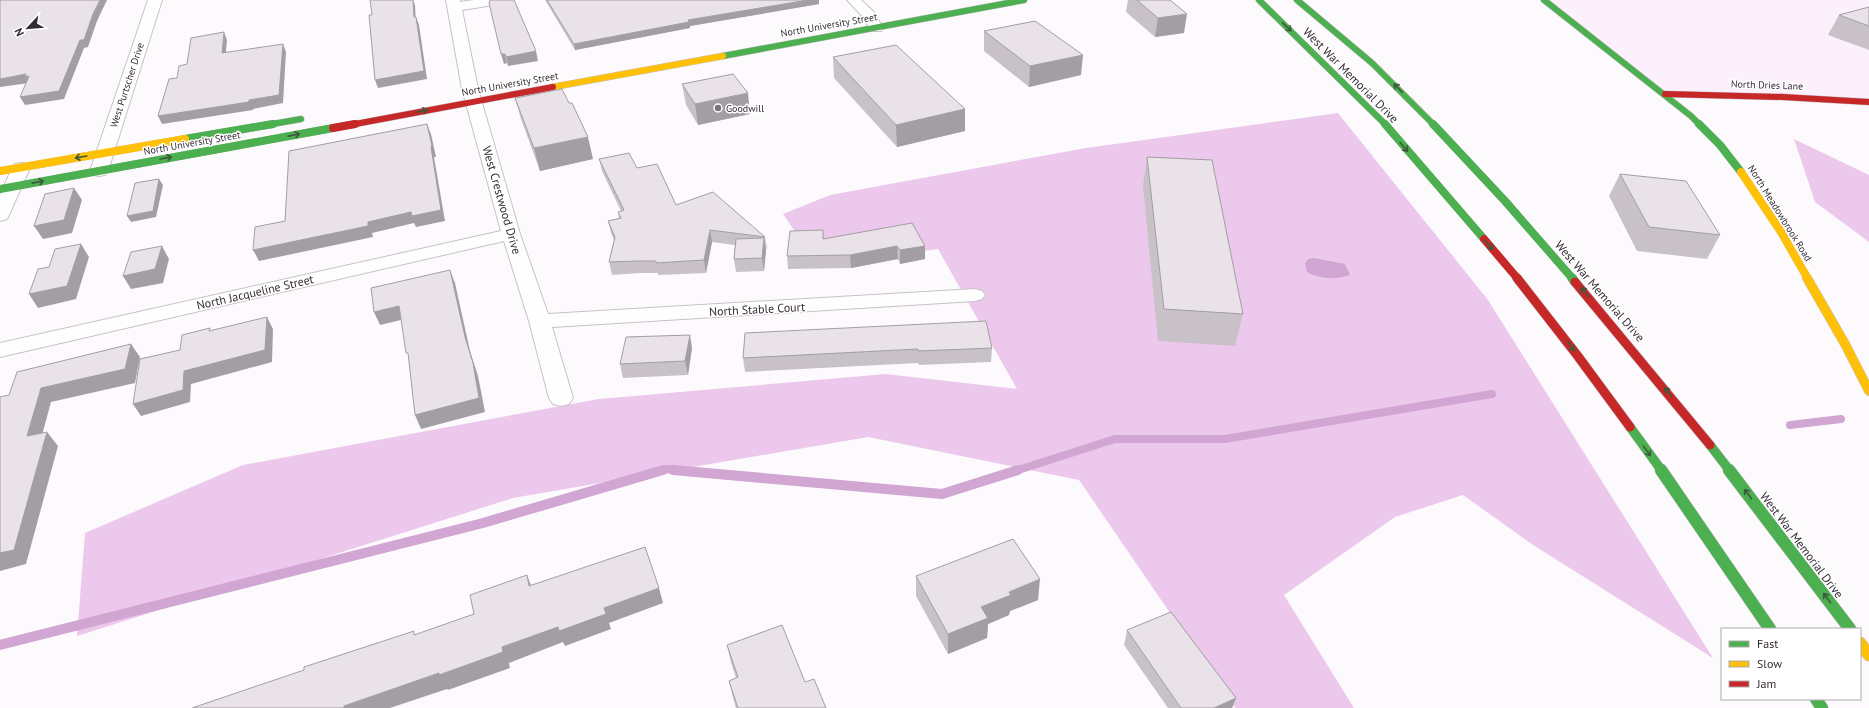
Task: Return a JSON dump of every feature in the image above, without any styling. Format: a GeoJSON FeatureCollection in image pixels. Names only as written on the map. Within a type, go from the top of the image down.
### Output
{"type":"FeatureCollection","features":[{"type":"Feature","properties":{"kind":"main road","name":"North University Street"},"geometry":{"type":"LineString","coordinates":[[6,188],[471,92],[876,28],[1024,0]]}},
{"type":"Feature","properties":{"kind":"main road","name":"West War Memorial Drive"},"geometry":{"type":"LineString","coordinates":[[1259,0],[1379,117],[1515,275],[1584,363],[1673,486],[1769,628]]}},
{"type":"Feature","properties":{"kind":"main road","name":"West War Memorial Drive"},"geometry":{"type":"LineString","coordinates":[[1297,0],[1360,52],[1392,82],[1482,176],[1628,342],[1743,487],[1849,628]]}},
{"type":"Feature","properties":{"kind":"main road"},"geometry":{"type":"LineString","coordinates":[[1304,0],[1360,52]]}},
{"type":"Feature","properties":{"kind":"main road","name":"North Meadowbrook Road"},"geometry":{"type":"LineString","coordinates":[[1544,0],[1665,94],[1691,116],[1720,145],[1753,188],[1799,262],[1869,391]]}},
{"type":"Feature","properties":{"kind":"main road","name":"North University Street"},"geometry":{"type":"LineString","coordinates":[[855,17],[875,13]]}},
{"type":"Feature","properties":{"kind":"main road","name":"North Dries Lane"},"geometry":{"type":"LineString","coordinates":[[1665,94],[1783,96],[1869,102]]}},
{"type":"Feature","properties":{"kind":"main road","name":"North University Street"},"geometry":{"type":"LineString","coordinates":[[0,171],[308,117]]}},
{"type":"Feature","properties":{"kind":"main road"},"geometry":{"type":"LineString","coordinates":[[1861,644],[1869,655]]}},
{"type":"Feature","properties":{"kind":"street","name":"West Purtscher Drive"},"geometry":{"type":"LineString","coordinates":[[99,170],[155,0]]}},
{"type":"Feature","properties":{"kind":"street"},"geometry":{"type":"LineString","coordinates":[[454,4],[500,0]]}},
{"type":"Feature","properties":{"kind":"street"},"geometry":{"type":"LineString","coordinates":[[854,0],[875,13],[876,28]]}},
{"type":"Feature","properties":{"kind":"street","name":"West Crestwood Drive"},"geometry":{"type":"LineString","coordinates":[[454,4],[471,92],[511,234],[540,322],[561,398]]}},
{"type":"Feature","properties":{"kind":"street"},"geometry":{"type":"LineString","coordinates":[[0,216],[6,188],[21,168]]}},
{"type":"Feature","properties":{"kind":"street","name":"North Jacqueline Street"},"geometry":{"type":"LineString","coordinates":[[0,350],[511,234]]}},
{"type":"Feature","properties":{"kind":"street","name":"North Stable Court"},"geometry":{"type":"LineString","coordinates":[[540,322],[975,296]]}},
{"type":"Feature","properties":{"kind":"shaded area"},"geometry":{"type":"Polygon","coordinates":[[[1544,0],[1869,0],[1869,103],[1665,94],[1544,0]]]}},
{"type":"Feature","properties":{"kind":"shaded area"},"geometry":{"type":"Polygon","coordinates":[[[1338,113],[1488,300],[1713,658],[1533,545],[1463,495],[1395,517],[1284,595],[1354,708],[1235,708],[1079,480],[868,437],[513,498],[77,636],[85,533],[243,465],[599,399],[886,374],[1017,389],[938,249],[818,265],[783,214],[830,195],[1086,148],[1338,113]]]}},
{"type":"Feature","properties":{"kind":"shaded area"},"geometry":{"type":"Polygon","coordinates":[[[1794,139],[1869,175],[1869,242],[1815,202],[1794,139]]]}},
{"type":"Feature","properties":{"kind":"shaded area"},"geometry":{"type":"Polygon","coordinates":[[[1314,258],[1345,264],[1350,275],[1339,278],[1328,278],[1307,272],[1305,263],[1308,259],[1314,258]]]}},
{"type":"Feature","properties":{"kind":"building"},"geometry":{"type":"Polygon","coordinates":[[[0,0],[100,0],[93,14],[84,40],[80,40],[59,91],[20,97],[29,76],[25,77],[26,74],[0,79],[0,0]]]}},
{"type":"Feature","properties":{"kind":"building"},"geometry":{"type":"Polygon","coordinates":[[[370,0],[413,0],[414,17],[416,17],[424,71],[375,80],[369,15],[372,15],[370,0]]]}},
{"type":"Feature","properties":{"kind":"building"},"geometry":{"type":"Polygon","coordinates":[[[490,0],[514,0],[536,51],[506,57],[505,54],[501,54],[489,3],[490,0]]]}},
{"type":"Feature","properties":{"kind":"building"},"geometry":{"type":"Polygon","coordinates":[[[547,0],[808,0],[688,20],[689,22],[574,44],[547,0]]]}},
{"type":"Feature","properties":{"kind":"building"},"geometry":{"type":"Polygon","coordinates":[[[1137,0],[1170,0],[1187,14],[1158,18],[1137,0]]]}},
{"type":"Feature","properties":{"kind":"building"},"geometry":{"type":"Polygon","coordinates":[[[1869,7],[1869,26],[1839,15],[1869,7]]]}},
{"type":"Feature","properties":{"kind":"building"},"geometry":{"type":"Polygon","coordinates":[[[1035,21],[1083,55],[1030,66],[984,31],[1035,21]]]}},
{"type":"Feature","properties":{"kind":"building"},"geometry":{"type":"Polygon","coordinates":[[[224,32],[222,53],[283,44],[279,95],[249,100],[249,102],[158,116],[169,79],[177,78],[179,66],[187,64],[191,38],[224,32]]]}},
{"type":"Feature","properties":{"kind":"building"},"geometry":{"type":"Polygon","coordinates":[[[896,45],[965,109],[896,125],[833,57],[896,45]]]}},
{"type":"Feature","properties":{"kind":"building"},"geometry":{"type":"Polygon","coordinates":[[[733,74],[748,93],[695,104],[682,84],[733,74]]]}},
{"type":"Feature","properties":{"kind":"building"},"geometry":{"type":"Polygon","coordinates":[[[562,89],[569,103],[572,103],[588,137],[534,148],[515,98],[562,89]]]}},
{"type":"Feature","properties":{"kind":"building"},"geometry":{"type":"Polygon","coordinates":[[[427,124],[432,146],[441,210],[412,216],[411,212],[368,222],[368,226],[253,250],[255,227],[285,221],[289,151],[427,124]]]}},
{"type":"Feature","properties":{"kind":"building"},"geometry":{"type":"Polygon","coordinates":[[[629,153],[637,168],[657,164],[676,205],[713,192],[765,237],[710,230],[704,260],[656,263],[656,261],[609,262],[615,237],[608,221],[621,218],[618,212],[624,210],[599,159],[629,153]]]}},
{"type":"Feature","properties":{"kind":"building"},"geometry":{"type":"Polygon","coordinates":[[[1147,157],[1212,160],[1243,314],[1164,309],[1147,157]]]}},
{"type":"Feature","properties":{"kind":"building"},"geometry":{"type":"Polygon","coordinates":[[[1620,174],[1686,181],[1720,235],[1649,227],[1620,174]]]}},
{"type":"Feature","properties":{"kind":"building"},"geometry":{"type":"Polygon","coordinates":[[[159,179],[153,211],[127,216],[135,183],[159,179]]]}},
{"type":"Feature","properties":{"kind":"building"},"geometry":{"type":"Polygon","coordinates":[[[74,188],[64,220],[34,226],[45,194],[74,188]]]}},
{"type":"Feature","properties":{"kind":"building"},"geometry":{"type":"Polygon","coordinates":[[[912,223],[925,246],[900,250],[897,246],[850,255],[787,256],[790,231],[823,230],[823,239],[912,223]]]}},
{"type":"Feature","properties":{"kind":"building"},"geometry":{"type":"Polygon","coordinates":[[[764,238],[762,258],[734,259],[736,239],[764,238]]]}},
{"type":"Feature","properties":{"kind":"building"},"geometry":{"type":"Polygon","coordinates":[[[81,244],[67,286],[29,294],[38,269],[49,267],[55,249],[81,244]]]}},
{"type":"Feature","properties":{"kind":"building"},"geometry":{"type":"Polygon","coordinates":[[[162,246],[155,269],[123,276],[131,252],[162,246]]]}},
{"type":"Feature","properties":{"kind":"building"},"geometry":{"type":"Polygon","coordinates":[[[450,270],[465,337],[473,363],[479,398],[415,415],[408,353],[406,353],[399,306],[374,312],[371,288],[450,270]]]}},
{"type":"Feature","properties":{"kind":"building"},"geometry":{"type":"Polygon","coordinates":[[[267,317],[265,350],[184,371],[183,390],[133,404],[140,359],[180,350],[182,335],[210,328],[209,331],[267,317]]]}},
{"type":"Feature","properties":{"kind":"building"},"geometry":{"type":"Polygon","coordinates":[[[986,321],[992,348],[918,351],[918,349],[743,358],[745,333],[986,321]]]}},
{"type":"Feature","properties":{"kind":"building"},"geometry":{"type":"Polygon","coordinates":[[[690,335],[685,361],[620,364],[626,337],[690,335]]]}},
{"type":"Feature","properties":{"kind":"building"},"geometry":{"type":"Polygon","coordinates":[[[131,344],[125,369],[41,388],[27,436],[47,432],[14,550],[0,553],[0,397],[9,395],[17,372],[131,344]]]}},
{"type":"Feature","properties":{"kind":"building"},"geometry":{"type":"Polygon","coordinates":[[[1013,539],[1040,579],[1009,592],[1011,595],[981,607],[988,618],[948,634],[916,576],[1013,539]]]}},
{"type":"Feature","properties":{"kind":"building"},"geometry":{"type":"Polygon","coordinates":[[[645,547],[659,588],[604,608],[606,614],[559,631],[558,627],[502,647],[503,652],[439,675],[439,673],[344,706],[344,708],[192,708],[304,670],[304,667],[414,631],[414,635],[474,614],[470,595],[527,575],[529,586],[645,547]]]}},
{"type":"Feature","properties":{"kind":"building"},"geometry":{"type":"Polygon","coordinates":[[[1171,612],[1236,698],[1214,708],[1181,708],[1127,630],[1171,612]]]}},
{"type":"Feature","properties":{"kind":"building"},"geometry":{"type":"Polygon","coordinates":[[[782,625],[805,682],[814,679],[826,708],[738,708],[729,681],[738,677],[727,645],[782,625]]]}},
{"type":"Feature","properties":{"kind":"waterway"},"geometry":{"type":"LineString","coordinates":[[1015,471],[1115,439],[1225,439],[1492,394]]}},
{"type":"Feature","properties":{"kind":"waterway"},"geometry":{"type":"LineString","coordinates":[[1790,425],[1841,419]]}},
{"type":"Feature","properties":{"kind":"waterway"},"geometry":{"type":"LineString","coordinates":[[659,471],[665,469],[683,471]]}},
{"type":"Feature","properties":{"kind":"waterway"},"geometry":{"type":"LineString","coordinates":[[0,645],[483,523],[663,470]]}},
{"type":"Feature","properties":{"kind":"waterway"},"geometry":{"type":"LineString","coordinates":[[673,470],[683,471]]}},
{"type":"Feature","properties":{"kind":"waterway"},"geometry":{"type":"LineString","coordinates":[[683,471],[942,494],[1018,470]]}},
{"type":"Feature","properties":{"kind":"traffic: fast"},"geometry":{"type":"LineString","coordinates":[[723,56],[1024,0]]}},
{"type":"Feature","properties":{"kind":"traffic: fast"},"geometry":{"type":"LineString","coordinates":[[1259,0],[1379,117],[1484,239]]}},
{"type":"Feature","properties":{"kind":"traffic: fast"},"geometry":{"type":"LineString","coordinates":[[1297,0],[1372,63],[1433,123],[1505,201],[1575,282]]}},
{"type":"Feature","properties":{"kind":"traffic: fast"},"geometry":{"type":"LineString","coordinates":[[1544,0],[1691,116],[1720,145],[1741,172]]}},
{"type":"Feature","properties":{"kind":"traffic: fast"},"geometry":{"type":"LineString","coordinates":[[185,139],[301,119]]}},
{"type":"Feature","properties":{"kind":"traffic: fast"},"geometry":{"type":"LineString","coordinates":[[0,189],[333,128]]}},
{"type":"Feature","properties":{"kind":"traffic: fast"},"geometry":{"type":"LineString","coordinates":[[1630,427],[1673,486],[1769,628]]}},
{"type":"Feature","properties":{"kind":"traffic: fast"},"geometry":{"type":"LineString","coordinates":[[1710,445],[1849,628]]}},
{"type":"Feature","properties":{"kind":"traffic: fast"},"geometry":{"type":"LineString","coordinates":[[1817,700],[1822,708]]}},
{"type":"Feature","properties":{"kind":"traffic: slow"},"geometry":{"type":"LineString","coordinates":[[553,87],[723,56]]}},
{"type":"Feature","properties":{"kind":"traffic: slow"},"geometry":{"type":"LineString","coordinates":[[0,171],[185,139]]}},
{"type":"Feature","properties":{"kind":"traffic: slow"},"geometry":{"type":"LineString","coordinates":[[1741,172],[1781,232],[1845,344],[1869,391]]}},
{"type":"Feature","properties":{"kind":"traffic: slow"},"geometry":{"type":"LineString","coordinates":[[1861,644],[1869,655]]}},
{"type":"Feature","properties":{"kind":"traffic: jam"},"geometry":{"type":"LineString","coordinates":[[333,128],[553,87]]}},
{"type":"Feature","properties":{"kind":"traffic: jam"},"geometry":{"type":"LineString","coordinates":[[1665,94],[1783,97],[1869,102]]}},
{"type":"Feature","properties":{"kind":"traffic: jam"},"geometry":{"type":"LineString","coordinates":[[1484,239],[1559,332],[1630,427]]}},
{"type":"Feature","properties":{"kind":"traffic: jam"},"geometry":{"type":"LineString","coordinates":[[1575,282],[1710,445]]}},
{"type":"Feature","properties":{"kind":"place","name":"Goodwill"},"geometry":{"type":"Point","coordinates":[718,108]}}]}
